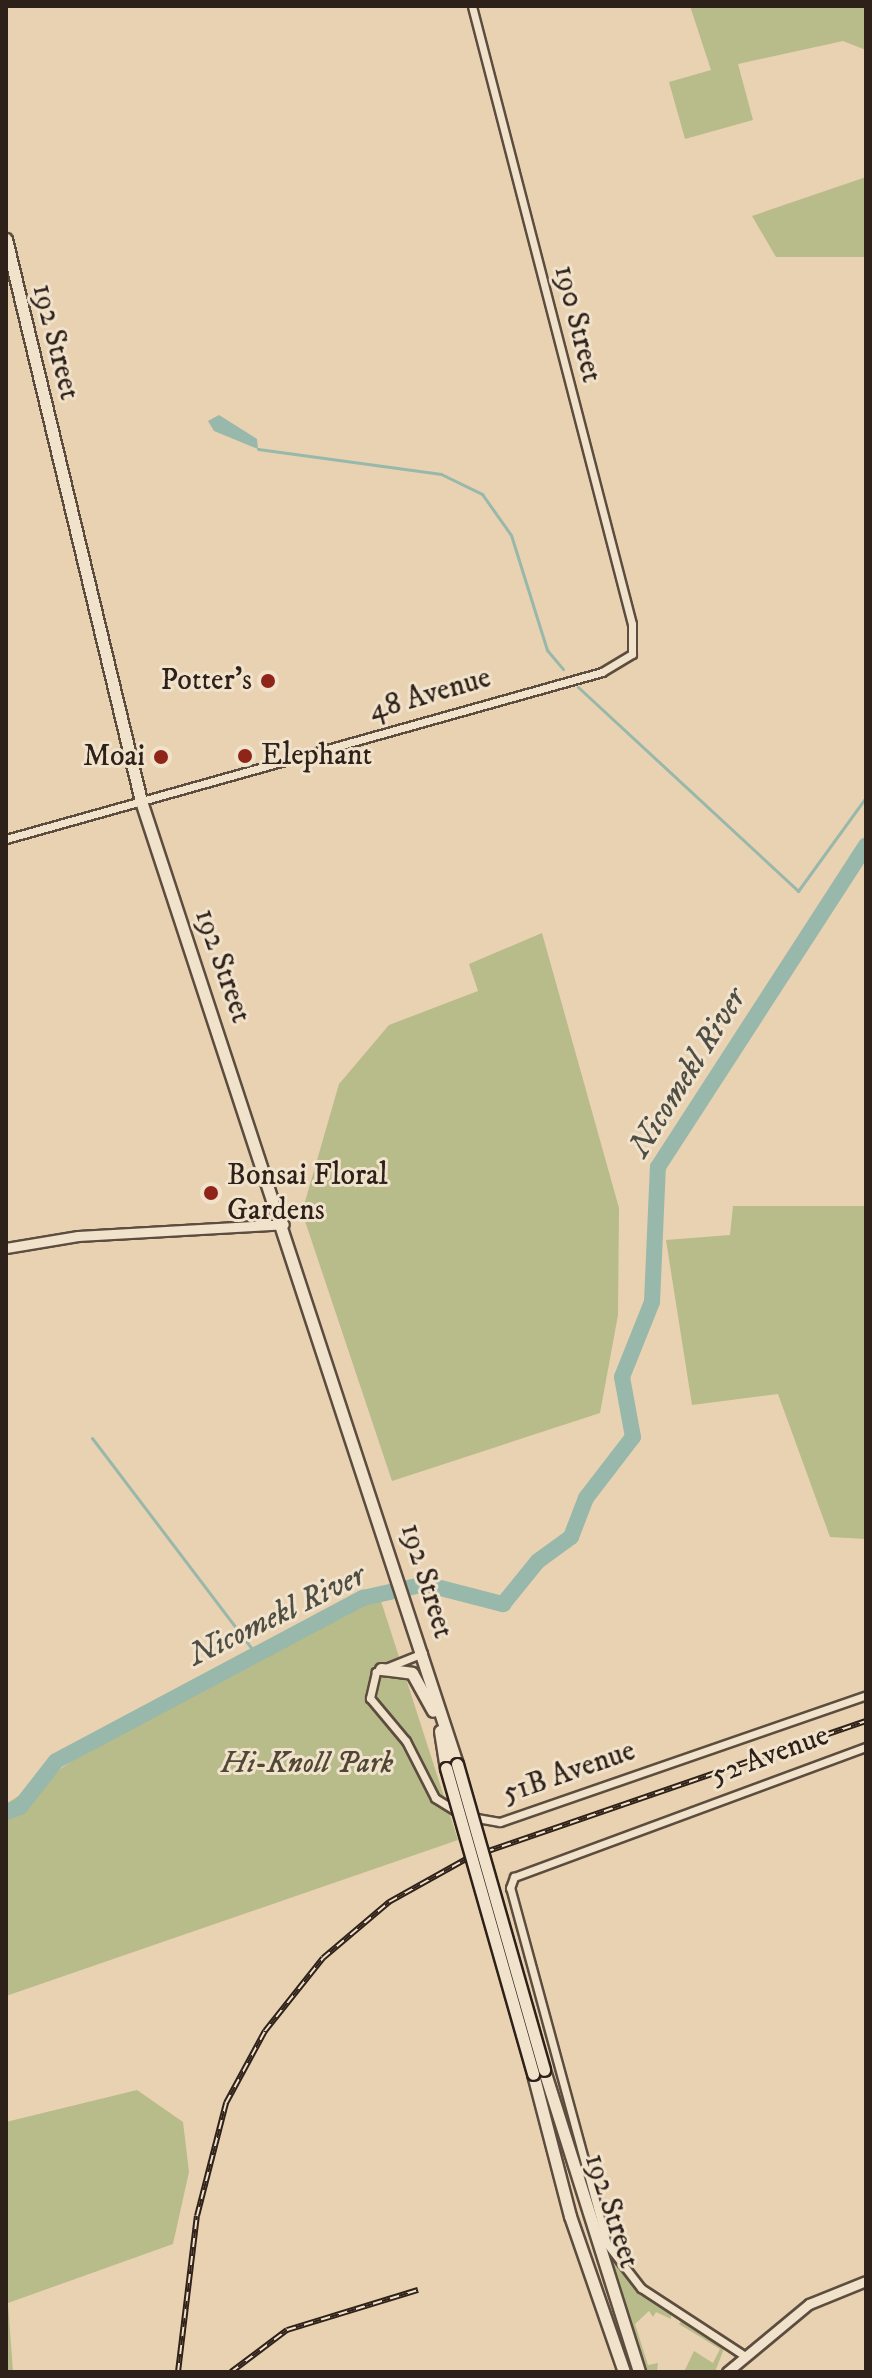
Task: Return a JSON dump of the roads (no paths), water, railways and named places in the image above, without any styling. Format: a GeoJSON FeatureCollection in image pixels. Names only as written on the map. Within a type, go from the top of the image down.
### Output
{"type":"FeatureCollection","features":[{"type":"Feature","properties":{"kind":"main road","name":"192 Street"},"geometry":{"type":"LineString","coordinates":[[6,239],[141,801],[417,1629],[452,1766],[539,2072],[639,2372]]}},
{"type":"Feature","properties":{"kind":"main road"},"geometry":{"type":"LineString","coordinates":[[381,1669],[412,1673],[442,1739]]}},
{"type":"Feature","properties":{"kind":"main road","name":"192 Street"},"geometry":{"type":"LineString","coordinates":[[435,1695],[442,1739],[452,1766]]}},
{"type":"Feature","properties":{"kind":"main road","name":"192 Street"},"geometry":{"type":"LineString","coordinates":[[539,2072],[570,2216],[624,2372]]}},
{"type":"Feature","properties":{"kind":"main road"},"geometry":{"type":"LineString","coordinates":[[570,2216],[606,2275]]}},
{"type":"Feature","properties":{"kind":"street","name":"190 Street"},"geometry":{"type":"LineString","coordinates":[[472,6],[632,624],[632,654]]}},
{"type":"Feature","properties":{"kind":"street","name":"48 Avenue"},"geometry":{"type":"LineString","coordinates":[[6,839],[602,672],[632,654]]}},
{"type":"Feature","properties":{"kind":"street"},"geometry":{"type":"LineString","coordinates":[[6,1248],[78,1236],[284,1224]]}},
{"type":"Feature","properties":{"kind":"street"},"geometry":{"type":"LineString","coordinates":[[381,1669],[423,1653]]}},
{"type":"Feature","properties":{"kind":"street","name":"51B Avenue"},"geometry":{"type":"LineString","coordinates":[[381,1669],[370,1683],[370,1698],[406,1741],[435,1798],[493,1823],[866,1695]]}},
{"type":"Feature","properties":{"kind":"street","name":"52 Avenue"},"geometry":{"type":"LineString","coordinates":[[745,2356],[641,2288],[607,2244],[510,1888],[514,1877],[866,1747]]}},
{"type":"Feature","properties":{"kind":"street"},"geometry":{"type":"LineString","coordinates":[[727,2372],[809,2304],[866,2281]]}},
{"type":"Feature","properties":{"kind":"waterway"},"geometry":{"type":"LineString","coordinates":[[258,449],[441,474],[482,494],[511,535],[547,650],[563,669]]}},
{"type":"Feature","properties":{"kind":"waterway"},"geometry":{"type":"LineString","coordinates":[[578,687],[798,891],[866,797]]}},
{"type":"Feature","properties":{"kind":"waterway","name":"Nicomekl River"},"geometry":{"type":"LineString","coordinates":[[6,1812],[20,1807],[56,1761],[363,1598],[425,1584],[503,1604],[538,1561],[571,1537],[586,1498],[633,1437],[622,1377],[652,1302],[658,1167],[866,845]]}},
{"type":"Feature","properties":{"kind":"waterway"},"geometry":{"type":"LineString","coordinates":[[92,1438],[257,1655]]}},
{"type":"Feature","properties":{"kind":"railway"},"geometry":{"type":"LineString","coordinates":[[178,2372],[197,2216],[226,2103],[265,2031],[323,1958],[389,1902],[468,1858],[866,1721]]}},
{"type":"Feature","properties":{"kind":"railway"},"geometry":{"type":"LineString","coordinates":[[231,2372],[287,2330],[418,2290]]}},
{"type":"Feature","properties":{"kind":"place","name":"Potter's"},"geometry":{"type":"Point","coordinates":[268,681]}},
{"type":"Feature","properties":{"kind":"place","name":"Elephant"},"geometry":{"type":"Point","coordinates":[245,756]}},
{"type":"Feature","properties":{"kind":"place","name":"Moai"},"geometry":{"type":"Point","coordinates":[161,757]}},
{"type":"Feature","properties":{"kind":"place","name":"Bonsai Floral Gardens"},"geometry":{"type":"Point","coordinates":[211,1193]}},
{"type":"Feature","properties":{"kind":"park label","name":"Hi-Knoll Park"},"geometry":{"type":"Point","coordinates":[307,1764]}}]}
